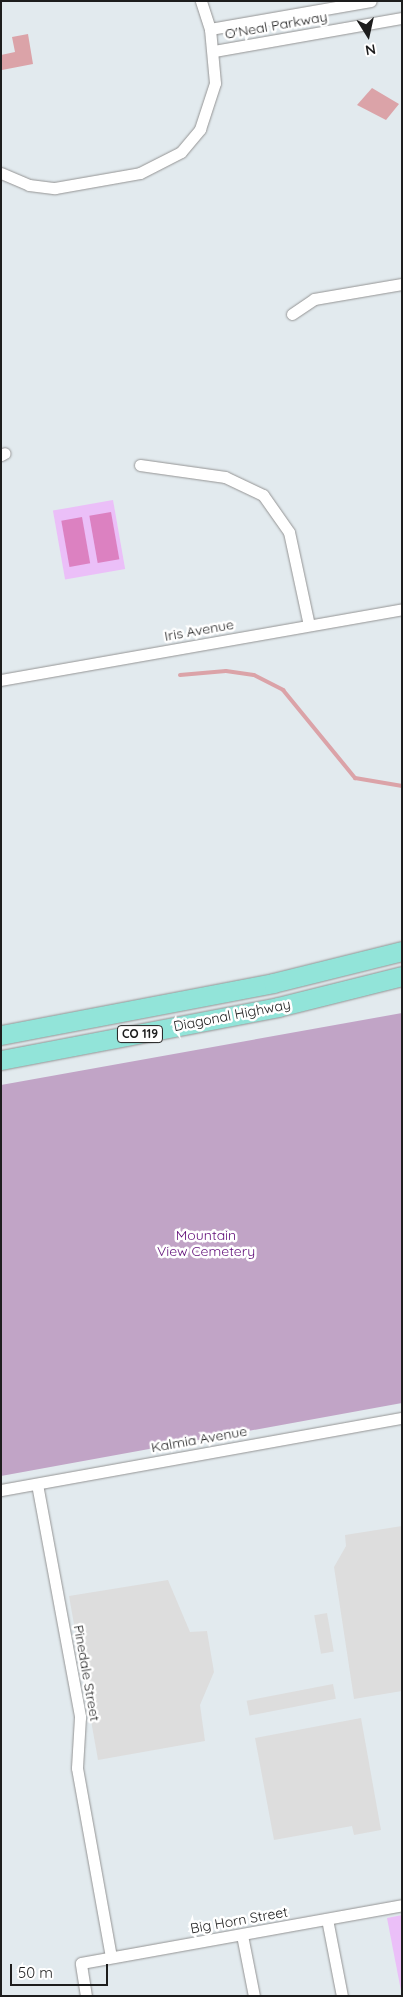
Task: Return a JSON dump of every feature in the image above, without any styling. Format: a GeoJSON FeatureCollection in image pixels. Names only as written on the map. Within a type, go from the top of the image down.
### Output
{"type":"FeatureCollection","features":[{"type":"Feature","properties":{"kind":"highway","name":"Diagonal Highway"},"geometry":{"type":"LineString","coordinates":[[1,1035],[273,983],[402,951]]}},
{"type":"Feature","properties":{"kind":"highway","name":"Diagonal Highway"},"geometry":{"type":"LineString","coordinates":[[1,1060],[278,1007],[402,976]]}},
{"type":"Feature","properties":{"kind":"highway"},"geometry":{"type":"LineString","coordinates":[[273,983],[278,1007]]}},
{"type":"Feature","properties":{"kind":"street"},"geometry":{"type":"LineString","coordinates":[[1,173],[29,185],[55,188],[159,166],[181,152],[200,129],[215,84],[214,51],[210,29],[201,1]]}},
{"type":"Feature","properties":{"kind":"street","name":"O'Neal Parkway"},"geometry":{"type":"LineString","coordinates":[[210,29],[371,1]]}},
{"type":"Feature","properties":{"kind":"street","name":"O'Neal Parkway"},"geometry":{"type":"LineString","coordinates":[[214,51],[402,18]]}},
{"type":"Feature","properties":{"kind":"street"},"geometry":{"type":"LineString","coordinates":[[292,314],[314,298],[402,284]]}},
{"type":"Feature","properties":{"kind":"street"},"geometry":{"type":"LineString","coordinates":[[140,464],[231,479],[263,495],[282,516],[289,532],[309,626]]}},
{"type":"Feature","properties":{"kind":"street","name":"Iris Avenue"},"geometry":{"type":"LineString","coordinates":[[1,680],[402,609]]}},
{"type":"Feature","properties":{"kind":"street","name":"Kalmia Avenue"},"geometry":{"type":"LineString","coordinates":[[1,1490],[402,1418]]}},
{"type":"Feature","properties":{"kind":"street","name":"Pinedale Street"},"geometry":{"type":"LineString","coordinates":[[37,1484],[80,1717],[77,1768],[111,1957]]}},
{"type":"Feature","properties":{"kind":"street","name":"Big Horn Street"},"geometry":{"type":"LineString","coordinates":[[86,1996],[81,1963],[402,1905]]}},
{"type":"Feature","properties":{"kind":"street"},"geometry":{"type":"LineString","coordinates":[[327,1919],[342,1996]]}},
{"type":"Feature","properties":{"kind":"street"},"geometry":{"type":"LineString","coordinates":[[242,1935],[254,1996]]}},
{"type":"Feature","properties":{"kind":"green space","name":"Mountain View Cemetery"},"geometry":{"type":"Polygon","coordinates":[[[402,1013],[402,1403],[1,1476],[1,1085],[402,1013]]]}},
{"type":"Feature","properties":{"kind":"shaded area"},"geometry":{"type":"Polygon","coordinates":[[[28,34],[33,64],[2,70],[1,55],[15,52],[12,37],[28,34]]]}},
{"type":"Feature","properties":{"kind":"shaded area"},"geometry":{"type":"Polygon","coordinates":[[[372,88],[399,104],[386,120],[357,105],[372,88]]]}},
{"type":"Feature","properties":{"kind":"shaded area"},"geometry":{"type":"Polygon","coordinates":[[[113,500],[125,569],[65,580],[53,511],[113,500]]]}},
{"type":"Feature","properties":{"kind":"shaded area"},"geometry":{"type":"Polygon","coordinates":[[[111,512],[119,559],[98,563],[89,516],[111,512]]]}},
{"type":"Feature","properties":{"kind":"shaded area"},"geometry":{"type":"Polygon","coordinates":[[[82,517],[90,563],[69,567],[61,521],[82,517]]]}},
{"type":"Feature","properties":{"kind":"shaded area"},"geometry":{"type":"Polygon","coordinates":[[[402,1526],[402,1691],[354,1699],[334,1567],[346,1546],[345,1535],[402,1526]]]}},
{"type":"Feature","properties":{"kind":"shaded area"},"geometry":{"type":"Polygon","coordinates":[[[168,1580],[190,1632],[207,1631],[214,1672],[200,1705],[205,1741],[98,1760],[69,1596],[168,1580]]]}},
{"type":"Feature","properties":{"kind":"shaded area"},"geometry":{"type":"Polygon","coordinates":[[[327,1613],[334,1651],[321,1654],[314,1615],[327,1613]]]}},
{"type":"Feature","properties":{"kind":"shaded area"},"geometry":{"type":"Polygon","coordinates":[[[333,1684],[336,1699],[249,1716],[247,1701],[333,1684]]]}},
{"type":"Feature","properties":{"kind":"shaded area"},"geometry":{"type":"Polygon","coordinates":[[[361,1718],[381,1830],[354,1835],[352,1826],[274,1840],[255,1738],[361,1718]]]}},
{"type":"Feature","properties":{"kind":"shaded area"},"geometry":{"type":"Polygon","coordinates":[[[402,1915],[402,1996],[387,1918],[402,1915]]]}},
{"type":"Feature","properties":{"kind":"waterway"},"geometry":{"type":"LineString","coordinates":[[180,675],[226,671],[254,675],[283,690],[355,778],[402,786]]}}]}
